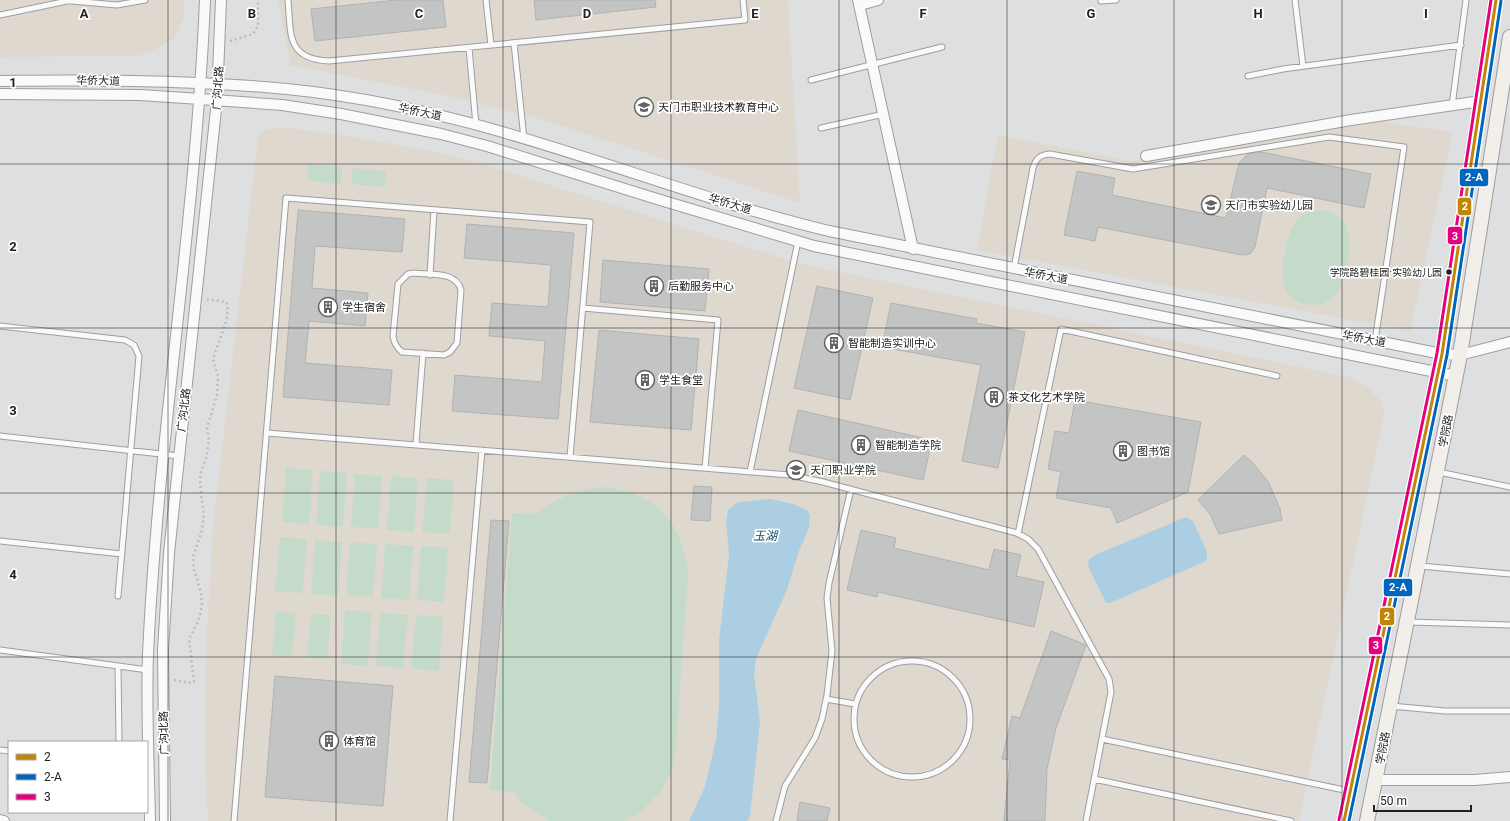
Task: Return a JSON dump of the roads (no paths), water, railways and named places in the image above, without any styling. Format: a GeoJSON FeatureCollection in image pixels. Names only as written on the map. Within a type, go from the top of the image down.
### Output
{"type":"FeatureCollection","features":[{"type":"Feature","properties":{"kind":"main road","name":"学院路"},"geometry":{"type":"LineString","coordinates":[[1344,821],[1442,354],[1496,0]]}},
{"type":"Feature","properties":{"kind":"main road","name":"学院路"},"geometry":{"type":"LineString","coordinates":[[1367,821],[1408,622],[1460,355],[1510,38]]}},
{"type":"Feature","properties":{"kind":"street","name":"广沟北路"},"geometry":{"type":"LineString","coordinates":[[150,821],[148,670],[155,551],[163,455],[200,99],[205,0]]}},
{"type":"Feature","properties":{"kind":"street","name":"广沟北路"},"geometry":{"type":"LineString","coordinates":[[165,821],[163,678],[169,553],[218,100],[221,0]]}},
{"type":"Feature","properties":{"kind":"street"},"geometry":{"type":"LineString","coordinates":[[878,0],[859,3],[913,249]]}},
{"type":"Feature","properties":{"kind":"street","name":"华侨大道"},"geometry":{"type":"LineString","coordinates":[[0,81],[100,80],[219,84],[266,87],[387,105],[476,125],[798,224],[913,249],[1442,354],[1460,355],[1510,342]]}},
{"type":"Feature","properties":{"kind":"street","name":"华侨大道"},"geometry":{"type":"LineString","coordinates":[[0,94],[132,95],[282,105],[441,134],[487,146],[798,241],[902,264],[1456,376]]}},
{"type":"Feature","properties":{"kind":"street"},"geometry":{"type":"LineString","coordinates":[[1146,156],[1351,120],[1481,101]]}},
{"type":"Feature","properties":{"kind":"street"},"geometry":{"type":"LineString","coordinates":[[1376,780],[1475,780],[1510,777]]}},
{"type":"Feature","properties":{"kind":"street"},"geometry":{"type":"LineString","coordinates":[[0,820],[4,821]]}},
{"type":"Feature","properties":{"kind":"lane"},"geometry":{"type":"LineString","coordinates":[[0,15],[72,1],[117,5],[145,0]]}},
{"type":"Feature","properties":{"kind":"lane"},"geometry":{"type":"LineString","coordinates":[[288,0],[292,39],[297,49],[305,57],[314,61],[329,62],[745,20],[743,0]]}},
{"type":"Feature","properties":{"kind":"lane"},"geometry":{"type":"LineString","coordinates":[[486,0],[491,45]]}},
{"type":"Feature","properties":{"kind":"lane"},"geometry":{"type":"LineString","coordinates":[[1100,1],[1116,0]]}},
{"type":"Feature","properties":{"kind":"lane"},"geometry":{"type":"LineString","coordinates":[[1295,0],[1303,66]]}},
{"type":"Feature","properties":{"kind":"lane"},"geometry":{"type":"LineString","coordinates":[[1452,106],[1466,0]]}},
{"type":"Feature","properties":{"kind":"lane"},"geometry":{"type":"LineString","coordinates":[[514,43],[525,140]]}},
{"type":"Feature","properties":{"kind":"lane"},"geometry":{"type":"LineString","coordinates":[[1248,76],[1303,66],[1461,45]]}},
{"type":"Feature","properties":{"kind":"lane"},"geometry":{"type":"LineString","coordinates":[[812,80],[942,47]]}},
{"type":"Feature","properties":{"kind":"lane"},"geometry":{"type":"LineString","coordinates":[[469,48],[476,125]]}},
{"type":"Feature","properties":{"kind":"lane"},"geometry":{"type":"LineString","coordinates":[[821,128],[884,114]]}},
{"type":"Feature","properties":{"kind":"lane"},"geometry":{"type":"LineString","coordinates":[[1014,269],[1033,168],[1039,157],[1044,154],[1134,169],[1330,137],[1404,147],[1375,341]]}},
{"type":"Feature","properties":{"kind":"lane"},"geometry":{"type":"LineString","coordinates":[[234,821],[286,198],[590,222],[570,457]]}},
{"type":"Feature","properties":{"kind":"lane"},"geometry":{"type":"LineString","coordinates":[[430,275],[434,210]]}},
{"type":"Feature","properties":{"kind":"lane"},"geometry":{"type":"LineString","coordinates":[[750,472],[798,241]]}},
{"type":"Feature","properties":{"kind":"lane"},"geometry":{"type":"LineString","coordinates":[[408,274],[430,275],[449,276],[455,279],[459,284],[461,290],[457,342],[450,352],[444,355],[402,352],[397,348],[392,336],[398,284],[408,274]]}},
{"type":"Feature","properties":{"kind":"lane"},"geometry":{"type":"LineString","coordinates":[[582,308],[718,320],[705,468]]}},
{"type":"Feature","properties":{"kind":"lane"},"geometry":{"type":"LineString","coordinates":[[0,326],[125,340],[134,345],[139,356],[132,451],[118,596]]}},
{"type":"Feature","properties":{"kind":"lane"},"geometry":{"type":"LineString","coordinates":[[1018,534],[1061,330],[1277,376]]}},
{"type":"Feature","properties":{"kind":"lane"},"geometry":{"type":"LineString","coordinates":[[416,444],[423,354]]}},
{"type":"Feature","properties":{"kind":"lane"},"geometry":{"type":"LineString","coordinates":[[266,433],[790,475],[851,489],[1018,534],[1028,539],[1038,549],[1109,679],[1111,692],[1086,821]]}},
{"type":"Feature","properties":{"kind":"lane"},"geometry":{"type":"LineString","coordinates":[[0,436],[179,456]]}},
{"type":"Feature","properties":{"kind":"lane"},"geometry":{"type":"LineString","coordinates":[[450,821],[482,450]]}},
{"type":"Feature","properties":{"kind":"lane"},"geometry":{"type":"LineString","coordinates":[[1438,471],[1510,487]]}},
{"type":"Feature","properties":{"kind":"lane"},"geometry":{"type":"LineString","coordinates":[[776,821],[785,786],[815,738],[822,719],[832,651],[827,598],[829,583],[851,489]]}},
{"type":"Feature","properties":{"kind":"lane"},"geometry":{"type":"LineString","coordinates":[[0,541],[122,554]]}},
{"type":"Feature","properties":{"kind":"lane"},"geometry":{"type":"LineString","coordinates":[[1419,566],[1510,574]]}},
{"type":"Feature","properties":{"kind":"lane"},"geometry":{"type":"LineString","coordinates":[[1408,622],[1510,625]]}},
{"type":"Feature","properties":{"kind":"lane"},"geometry":{"type":"LineString","coordinates":[[0,650],[148,670]]}},
{"type":"Feature","properties":{"kind":"lane"},"geometry":{"type":"LineString","coordinates":[[912,660],[931,663],[948,672],[961,686],[969,704],[970,723],[965,742],[955,758],[950,762],[939,770],[921,776],[902,776],[883,770],[868,758],[858,742],[853,723],[855,704],[863,686],[876,672],[893,663],[912,660]]}},
{"type":"Feature","properties":{"kind":"lane"},"geometry":{"type":"LineString","coordinates":[[118,666],[119,741]]}},
{"type":"Feature","properties":{"kind":"lane"},"geometry":{"type":"LineString","coordinates":[[826,699],[855,704]]}},
{"type":"Feature","properties":{"kind":"lane"},"geometry":{"type":"LineString","coordinates":[[1391,706],[1444,712],[1510,711]]}},
{"type":"Feature","properties":{"kind":"lane"},"geometry":{"type":"LineString","coordinates":[[1102,739],[1350,791]]}},
{"type":"Feature","properties":{"kind":"lane"},"geometry":{"type":"LineString","coordinates":[[1094,779],[1291,821]]}},
{"type":"Feature","properties":{"kind":"water","name":"玉湖"},"geometry":{"type":"Polygon","coordinates":[[[771,499],[793,504],[807,510],[810,515],[809,528],[799,551],[786,592],[756,659],[754,675],[760,721],[750,817],[747,821],[689,821],[705,787],[716,740],[719,706],[719,641],[729,554],[726,522],[728,510],[738,502],[771,499]]]}},
{"type":"Feature","properties":{"kind":"water"},"geometry":{"type":"Polygon","coordinates":[[[1186,517],[1193,521],[1207,552],[1207,559],[1204,562],[1110,603],[1106,603],[1088,566],[1089,560],[1095,555],[1186,517]]]}},
{"type":"Feature","properties":{"kind":"place","name":"天门市职业技术教育中心"},"geometry":{"type":"Point","coordinates":[644,107]}},
{"type":"Feature","properties":{"kind":"place","name":"天门市实验幼儿园"},"geometry":{"type":"Point","coordinates":[1211,205]}},
{"type":"Feature","properties":{"kind":"place","name":"学院路碧桂园·实验幼儿园"},"geometry":{"type":"Point","coordinates":[1449,272]}},
{"type":"Feature","properties":{"kind":"place","name":"后勤服务中心"},"geometry":{"type":"Point","coordinates":[654,286]}},
{"type":"Feature","properties":{"kind":"place","name":"学生宿舍"},"geometry":{"type":"Point","coordinates":[328,307]}},
{"type":"Feature","properties":{"kind":"place","name":"智能制造实训中心"},"geometry":{"type":"Point","coordinates":[834,343]}},
{"type":"Feature","properties":{"kind":"place","name":"学生食堂"},"geometry":{"type":"Point","coordinates":[645,380]}},
{"type":"Feature","properties":{"kind":"place","name":"茶文化艺术学院"},"geometry":{"type":"Point","coordinates":[994,397]}},
{"type":"Feature","properties":{"kind":"place","name":"智能制造学院"},"geometry":{"type":"Point","coordinates":[861,445]}},
{"type":"Feature","properties":{"kind":"place","name":"图书馆"},"geometry":{"type":"Point","coordinates":[1123,451]}},
{"type":"Feature","properties":{"kind":"place","name":"天门职业学院"},"geometry":{"type":"Point","coordinates":[796,470]}},
{"type":"Feature","properties":{"kind":"place","name":"体育馆"},"geometry":{"type":"Point","coordinates":[329,741]}}]}
